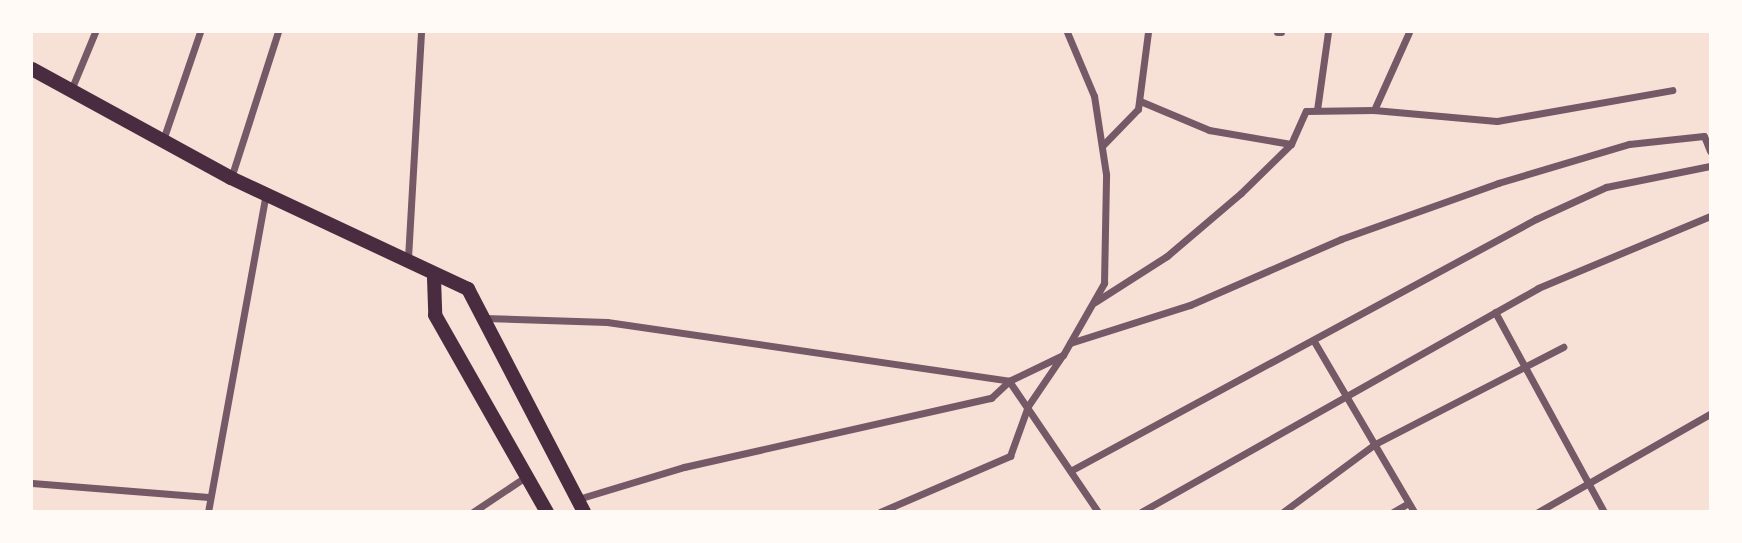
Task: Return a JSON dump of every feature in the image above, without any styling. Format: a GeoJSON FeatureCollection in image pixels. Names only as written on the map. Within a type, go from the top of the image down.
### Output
{"type":"FeatureCollection","features":[{"type":"Feature","properties":{"kind":"main road"},"geometry":{"type":"LineString","coordinates":[[32,69],[231,178],[408,258],[434,278],[468,289],[581,506]]}},
{"type":"Feature","properties":{"kind":"main road"},"geometry":{"type":"LineString","coordinates":[[434,278],[435,315],[547,512]]}},
{"type":"Feature","properties":{"kind":"street"},"geometry":{"type":"LineString","coordinates":[[71,90],[94,32]]}},
{"type":"Feature","properties":{"kind":"street"},"geometry":{"type":"LineString","coordinates":[[163,140],[200,32]]}},
{"type":"Feature","properties":{"kind":"street"},"geometry":{"type":"LineString","coordinates":[[231,178],[278,32]]}},
{"type":"Feature","properties":{"kind":"street"},"geometry":{"type":"LineString","coordinates":[[408,258],[421,32]]}},
{"type":"Feature","properties":{"kind":"street"},"geometry":{"type":"LineString","coordinates":[[880,512],[1010,456],[1028,406],[1063,355],[1104,283],[1103,145],[1094,96],[1067,32]]}},
{"type":"Feature","properties":{"kind":"street"},"geometry":{"type":"LineString","coordinates":[[1103,145],[1140,101],[1148,32]]}},
{"type":"Feature","properties":{"kind":"street"},"geometry":{"type":"LineString","coordinates":[[1317,110],[1328,32]]}},
{"type":"Feature","properties":{"kind":"street"},"geometry":{"type":"LineString","coordinates":[[1374,110],[1409,32]]}},
{"type":"Feature","properties":{"kind":"street"},"geometry":{"type":"LineString","coordinates":[[1092,305],[1167,256],[1290,144],[1306,111],[1374,110],[1497,121],[1672,90]]}},
{"type":"Feature","properties":{"kind":"street"},"geometry":{"type":"LineString","coordinates":[[1140,101],[1209,130],[1290,144]]}},
{"type":"Feature","properties":{"kind":"street"},"geometry":{"type":"LineString","coordinates":[[1069,343],[1190,305],[1341,239],[1498,183],[1629,144],[1704,135],[1710,151]]}},
{"type":"Feature","properties":{"kind":"street"},"geometry":{"type":"LineString","coordinates":[[1072,470],[1606,187],[1710,166]]}},
{"type":"Feature","properties":{"kind":"street"},"geometry":{"type":"LineString","coordinates":[[208,512],[208,497],[266,192]]}},
{"type":"Feature","properties":{"kind":"street"},"geometry":{"type":"LineString","coordinates":[[1141,512],[1538,288],[1710,216]]}},
{"type":"Feature","properties":{"kind":"street"},"geometry":{"type":"LineString","coordinates":[[1495,312],[1604,512]]}},
{"type":"Feature","properties":{"kind":"street"},"geometry":{"type":"LineString","coordinates":[[484,318],[607,322],[1009,381],[1098,512]]}},
{"type":"Feature","properties":{"kind":"street"},"geometry":{"type":"LineString","coordinates":[[1315,343],[1375,444],[1405,505],[1414,512]]}},
{"type":"Feature","properties":{"kind":"street"},"geometry":{"type":"LineString","coordinates":[[1283,512],[1375,444],[1563,348]]}},
{"type":"Feature","properties":{"kind":"street"},"geometry":{"type":"LineString","coordinates":[[581,506],[684,467],[991,398],[1009,381],[1063,355]]}},
{"type":"Feature","properties":{"kind":"street"},"geometry":{"type":"LineString","coordinates":[[1538,512],[1587,481],[1710,414]]}},
{"type":"Feature","properties":{"kind":"street"},"geometry":{"type":"LineString","coordinates":[[473,512],[527,476]]}},
{"type":"Feature","properties":{"kind":"street"},"geometry":{"type":"LineString","coordinates":[[32,483],[208,497]]}},
{"type":"Feature","properties":{"kind":"street"},"geometry":{"type":"LineString","coordinates":[[1392,512],[1405,505]]}}]}
